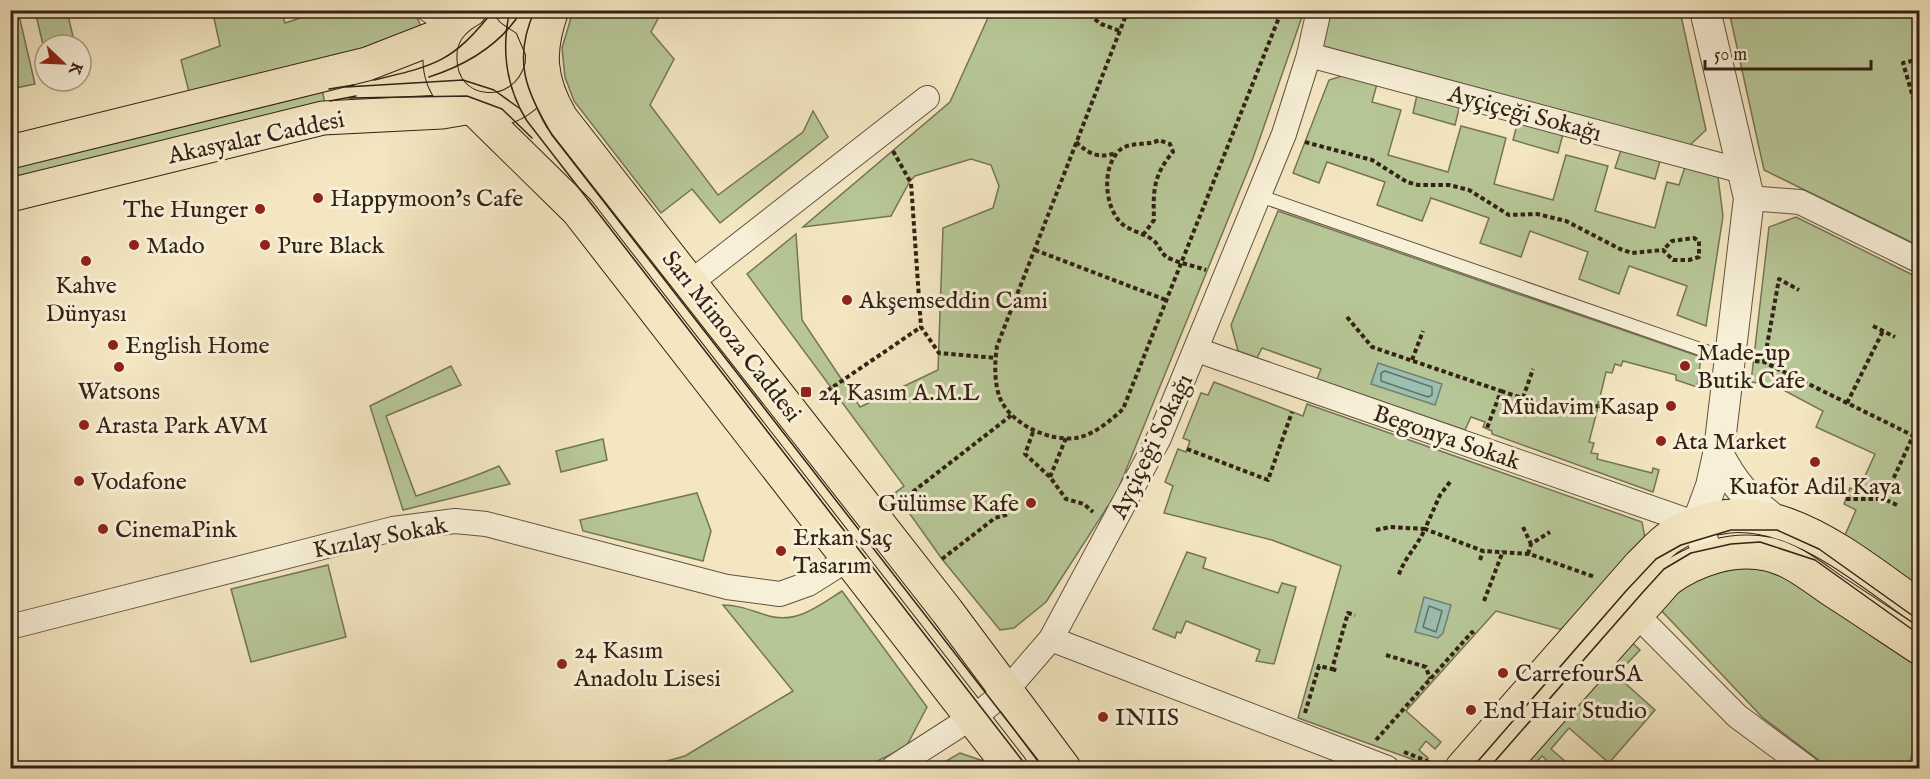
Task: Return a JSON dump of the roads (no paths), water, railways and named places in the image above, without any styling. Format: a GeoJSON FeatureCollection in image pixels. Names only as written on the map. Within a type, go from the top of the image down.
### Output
{"type":"FeatureCollection","features":[{"type":"Feature","properties":{"kind":"main road"},"geometry":{"type":"LineString","coordinates":[[512,10],[530,22],[542,58]]}},
{"type":"Feature","properties":{"kind":"main road"},"geometry":{"type":"LineString","coordinates":[[542,58],[544,31],[552,10]]}},
{"type":"Feature","properties":{"kind":"main road"},"geometry":{"type":"LineString","coordinates":[[453,18],[440,45],[439,63],[444,81],[453,95],[472,107]]}},
{"type":"Feature","properties":{"kind":"main road","name":"Akasyalar Caddesi"},"geometry":{"type":"LineString","coordinates":[[10,152],[367,64],[453,18]]}},
{"type":"Feature","properties":{"kind":"main road","name":"Akasyalar Caddesi"},"geometry":{"type":"LineString","coordinates":[[10,195],[323,118],[442,112],[472,107],[487,111],[517,103],[528,94],[539,78],[542,58]]}},
{"type":"Feature","properties":{"kind":"main road","name":"Sarı Mimoza Caddesi"},"geometry":{"type":"LineString","coordinates":[[542,58],[542,76],[548,94],[561,118],[947,611],[1005,692]]}},
{"type":"Feature","properties":{"kind":"main road","name":"Sarı Mimoza Caddesi"},"geometry":{"type":"LineString","coordinates":[[472,107],[578,212],[971,720]]}},
{"type":"Feature","properties":{"kind":"main road"},"geometry":{"type":"LineString","coordinates":[[1462,768],[1640,565],[1670,537],[1697,524],[1730,516],[1775,520],[1818,537],[1920,607]]}},
{"type":"Feature","properties":{"kind":"main road"},"geometry":{"type":"LineString","coordinates":[[1501,768],[1635,613],[1667,580],[1680,570],[1709,558],[1728,554],[1766,554],[1792,563],[1920,648]]}},
{"type":"Feature","properties":{"kind":"main road"},"geometry":{"type":"LineString","coordinates":[[1005,692],[1065,768]]}},
{"type":"Feature","properties":{"kind":"main road"},"geometry":{"type":"LineString","coordinates":[[971,720],[1011,768]]}},
{"type":"Feature","properties":{"kind":"street","name":"Ayçiçeği Sokağı"},"geometry":{"type":"LineString","coordinates":[[893,768],[971,720],[1005,692],[1051,639],[1159,438],[1197,350],[1284,135],[1309,55],[1319,10]]}},
{"type":"Feature","properties":{"kind":"street"},"geometry":{"type":"LineString","coordinates":[[1705,10],[1745,185],[1742,360],[1711,486],[1697,524],[1709,558]]}},
{"type":"Feature","properties":{"kind":"street","name":"Ayçiçeği Sokağı"},"geometry":{"type":"LineString","coordinates":[[1309,55],[1800,202],[1920,261]]}},
{"type":"Feature","properties":{"kind":"street"},"geometry":{"type":"LineString","coordinates":[[690,282],[927,98]]}},
{"type":"Feature","properties":{"kind":"street","name":"Begonya Sokak"},"geometry":{"type":"LineString","coordinates":[[1197,350],[1697,524]]}},
{"type":"Feature","properties":{"kind":"street"},"geometry":{"type":"LineString","coordinates":[[1718,453],[1728,475],[1740,490],[1775,520]]}},
{"type":"Feature","properties":{"kind":"street","name":"Kızılay Sokak"},"geometry":{"type":"LineString","coordinates":[[10,627],[393,529],[455,521],[498,526],[727,587],[780,594],[808,584],[848,559]]}},
{"type":"Feature","properties":{"kind":"street"},"geometry":{"type":"LineString","coordinates":[[1635,613],[1737,716],[1807,768]]}},
{"type":"Feature","properties":{"kind":"street"},"geometry":{"type":"LineString","coordinates":[[1051,639],[1391,759]]}},
{"type":"Feature","properties":{"kind":"lane"},"geometry":{"type":"LineString","coordinates":[[1260,196],[1742,360]]}},
{"type":"Feature","properties":{"kind":"water"},"geometry":{"type":"Polygon","coordinates":[[[1378,363],[1442,384],[1435,405],[1371,384],[1378,363]]]}},
{"type":"Feature","properties":{"kind":"water"},"geometry":{"type":"Polygon","coordinates":[[[1424,597],[1451,605],[1443,633],[1438,638],[1415,632],[1424,597]]]}},
{"type":"Feature","properties":{"kind":"tram line"},"geometry":{"type":"LineString","coordinates":[[374,80],[414,70],[442,59],[467,41],[494,10]]}},
{"type":"Feature","properties":{"kind":"tram line"},"geometry":{"type":"LineString","coordinates":[[510,10],[506,39],[507,67],[514,95],[527,121],[1028,768]]}},
{"type":"Feature","properties":{"kind":"tram line"},"geometry":{"type":"LineString","coordinates":[[429,77],[482,52],[504,34],[522,10]]}},
{"type":"Feature","properties":{"kind":"tram line"},"geometry":{"type":"LineString","coordinates":[[535,10],[524,44],[525,75],[535,104],[552,135],[1044,768]]}},
{"type":"Feature","properties":{"kind":"tram line"},"geometry":{"type":"LineString","coordinates":[[346,87],[463,80],[494,90],[519,108]]}},
{"type":"Feature","properties":{"kind":"tram line"},"geometry":{"type":"LineString","coordinates":[[329,89],[354,85]]}},
{"type":"Feature","properties":{"kind":"tram line"},"geometry":{"type":"LineString","coordinates":[[330,101],[356,96]]}},
{"type":"Feature","properties":{"kind":"tram line"},"geometry":{"type":"LineString","coordinates":[[349,98],[467,96],[502,109],[532,138]]}},
{"type":"Feature","properties":{"kind":"tram line"},"geometry":{"type":"LineString","coordinates":[[1472,768],[1626,591],[1656,559],[1681,545],[1731,530],[1777,530],[1819,549],[1920,621]]}},
{"type":"Feature","properties":{"kind":"tram line"},"geometry":{"type":"LineString","coordinates":[[1489,768],[1664,569],[1691,553],[1731,544],[1760,542],[1815,560],[1920,635]]}},
{"type":"Feature","properties":{"kind":"place","name":"Happymoon’s Cafe"},"geometry":{"type":"Point","coordinates":[318,198]}},
{"type":"Feature","properties":{"kind":"place","name":"The Hunger"},"geometry":{"type":"Point","coordinates":[260,209]}},
{"type":"Feature","properties":{"kind":"place","name":"Mado"},"geometry":{"type":"Point","coordinates":[134,245]}},
{"type":"Feature","properties":{"kind":"place","name":"Pure Black"},"geometry":{"type":"Point","coordinates":[265,245]}},
{"type":"Feature","properties":{"kind":"place","name":"Kahve Dünyası"},"geometry":{"type":"Point","coordinates":[86,261]}},
{"type":"Feature","properties":{"kind":"place","name":"Akşemseddin Cami"},"geometry":{"type":"Point","coordinates":[847,300]}},
{"type":"Feature","properties":{"kind":"place","name":"English Home"},"geometry":{"type":"Point","coordinates":[113,345]}},
{"type":"Feature","properties":{"kind":"place","name":"Made-up Butik Cafe"},"geometry":{"type":"Point","coordinates":[1685,366]}},
{"type":"Feature","properties":{"kind":"place","name":"Watsons"},"geometry":{"type":"Point","coordinates":[119,367]}},
{"type":"Feature","properties":{"kind":"place","name":"24 Kasım A.M.L"},"geometry":{"type":"Point","coordinates":[806,392]}},
{"type":"Feature","properties":{"kind":"place","name":"Müdavim Kasap"},"geometry":{"type":"Point","coordinates":[1671,406]}},
{"type":"Feature","properties":{"kind":"place","name":"Arasta Park AVM"},"geometry":{"type":"Point","coordinates":[84,425]}},
{"type":"Feature","properties":{"kind":"place","name":"Ata Market"},"geometry":{"type":"Point","coordinates":[1661,441]}},
{"type":"Feature","properties":{"kind":"place","name":"Kuaför Adil Kaya"},"geometry":{"type":"Point","coordinates":[1815,462]}},
{"type":"Feature","properties":{"kind":"place","name":"Vodafone"},"geometry":{"type":"Point","coordinates":[79,481]}},
{"type":"Feature","properties":{"kind":"place","name":"Gülümse Kafe"},"geometry":{"type":"Point","coordinates":[1031,503]}},
{"type":"Feature","properties":{"kind":"place","name":"CinemaPink"},"geometry":{"type":"Point","coordinates":[103,529]}},
{"type":"Feature","properties":{"kind":"place","name":"Erkan Saç Tasarım"},"geometry":{"type":"Point","coordinates":[781,551]}},
{"type":"Feature","properties":{"kind":"place","name":"24 Kasım Anadolu Lisesi"},"geometry":{"type":"Point","coordinates":[562,664]}},
{"type":"Feature","properties":{"kind":"place","name":"CarrefourSA"},"geometry":{"type":"Point","coordinates":[1503,673]}},
{"type":"Feature","properties":{"kind":"place","name":"End Hair Studio"},"geometry":{"type":"Point","coordinates":[1471,710]}},
{"type":"Feature","properties":{"kind":"place","name":"INIIS"},"geometry":{"type":"Point","coordinates":[1103,717]}}]}
